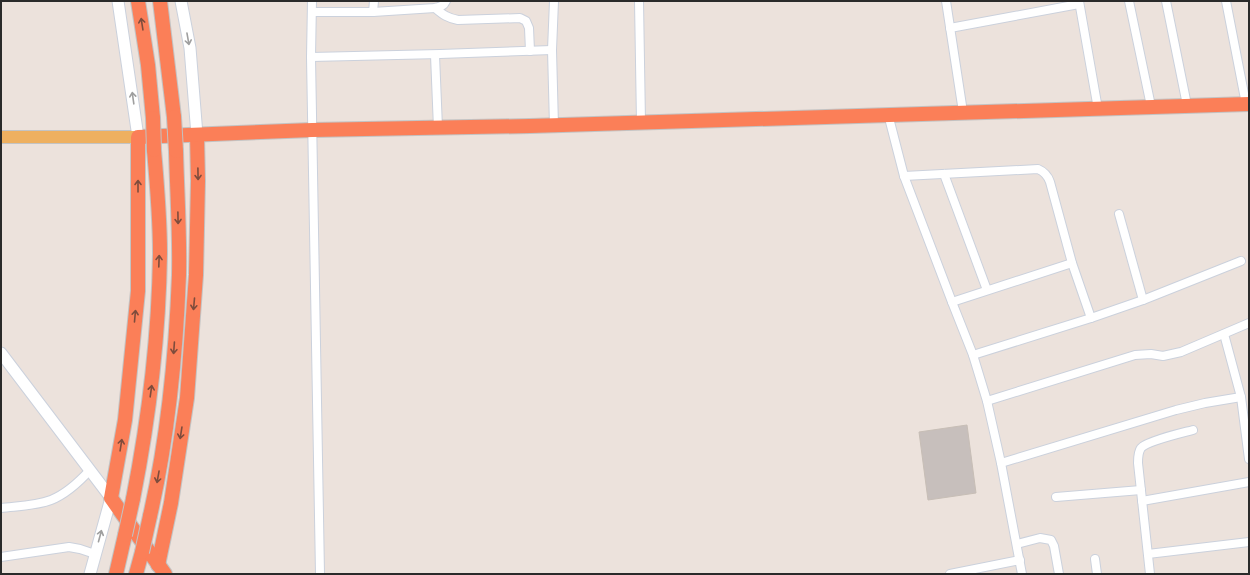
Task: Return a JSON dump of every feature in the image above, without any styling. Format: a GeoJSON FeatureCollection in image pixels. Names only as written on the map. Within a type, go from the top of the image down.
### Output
{"type":"FeatureCollection","features":[{"type":"Feature","properties":{"kind":"highway"},"geometry":{"type":"LineString","coordinates":[[116,574],[142,453],[152,382],[160,253],[153,118],[148,65],[138,1]]}},
{"type":"Feature","properties":{"kind":"highway"},"geometry":{"type":"LineString","coordinates":[[136,574],[150,516],[163,446],[170,393],[179,275],[174,117],[160,1]]}},
{"type":"Feature","properties":{"kind":"highway"},"geometry":{"type":"LineString","coordinates":[[159,571],[111,498],[125,420],[138,291],[138,137],[312,130],[554,126],[888,114],[1248,104]]}},
{"type":"Feature","properties":{"kind":"highway"},"geometry":{"type":"LineString","coordinates":[[159,571],[187,398],[196,275],[198,182],[197,135]]}},
{"type":"Feature","properties":{"kind":"main road"},"geometry":{"type":"LineString","coordinates":[[1,137],[138,137],[118,1]]}},
{"type":"Feature","properties":{"kind":"main road"},"geometry":{"type":"LineString","coordinates":[[181,1],[190,48],[197,135]]}},
{"type":"Feature","properties":{"kind":"main road"},"geometry":{"type":"LineString","coordinates":[[3,357],[111,498],[90,574]]}},
{"type":"Feature","properties":{"kind":"street"},"geometry":{"type":"LineString","coordinates":[[312,1],[312,130],[320,574]]}},
{"type":"Feature","properties":{"kind":"street"},"geometry":{"type":"LineString","coordinates":[[373,12],[374,1]]}},
{"type":"Feature","properties":{"kind":"street"},"geometry":{"type":"LineString","coordinates":[[312,12],[373,12],[435,8],[441,7],[446,1]]}},
{"type":"Feature","properties":{"kind":"street"},"geometry":{"type":"LineString","coordinates":[[554,1],[552,50],[554,126]]}},
{"type":"Feature","properties":{"kind":"street"},"geometry":{"type":"LineString","coordinates":[[639,1],[641,123]]}},
{"type":"Feature","properties":{"kind":"street"},"geometry":{"type":"LineString","coordinates":[[946,1],[962,112]]}},
{"type":"Feature","properties":{"kind":"street"},"geometry":{"type":"LineString","coordinates":[[1129,1],[1151,106]]}},
{"type":"Feature","properties":{"kind":"street"},"geometry":{"type":"LineString","coordinates":[[1166,1],[1187,105]]}},
{"type":"Feature","properties":{"kind":"street"},"geometry":{"type":"LineString","coordinates":[[1226,1],[1248,104]]}},
{"type":"Feature","properties":{"kind":"street"},"geometry":{"type":"LineString","coordinates":[[950,28],[1079,2],[1098,109]]}},
{"type":"Feature","properties":{"kind":"street"},"geometry":{"type":"LineString","coordinates":[[435,8],[443,15],[451,19],[458,20],[520,18],[526,21],[529,28],[530,51]]}},
{"type":"Feature","properties":{"kind":"street"},"geometry":{"type":"LineString","coordinates":[[311,57],[435,55],[552,50]]}},
{"type":"Feature","properties":{"kind":"street"},"geometry":{"type":"LineString","coordinates":[[435,55],[438,128]]}},
{"type":"Feature","properties":{"kind":"street"},"geometry":{"type":"LineString","coordinates":[[888,114],[904,176],[973,355],[987,401],[1001,463],[1022,574]]}},
{"type":"Feature","properties":{"kind":"street"},"geometry":{"type":"LineString","coordinates":[[904,176],[1038,169],[1043,171],[1047,175],[1050,182],[1072,263],[1091,318]]}},
{"type":"Feature","properties":{"kind":"street"},"geometry":{"type":"LineString","coordinates":[[944,174],[987,290]]}},
{"type":"Feature","properties":{"kind":"street"},"geometry":{"type":"LineString","coordinates":[[1119,214],[1143,300]]}},
{"type":"Feature","properties":{"kind":"street"},"geometry":{"type":"LineString","coordinates":[[973,355],[1143,300],[1241,261]]}},
{"type":"Feature","properties":{"kind":"street"},"geometry":{"type":"LineString","coordinates":[[952,302],[1072,263]]}},
{"type":"Feature","properties":{"kind":"street"},"geometry":{"type":"LineString","coordinates":[[987,401],[1135,355],[1151,354],[1163,356],[1181,352],[1249,323]]}},
{"type":"Feature","properties":{"kind":"street"},"geometry":{"type":"LineString","coordinates":[[1224,334],[1241,398],[1249,459]]}},
{"type":"Feature","properties":{"kind":"street"},"geometry":{"type":"LineString","coordinates":[[1001,463],[1176,410],[1205,403],[1241,398]]}},
{"type":"Feature","properties":{"kind":"street"},"geometry":{"type":"LineString","coordinates":[[1150,574],[1138,455],[1141,448],[1150,442],[1193,430]]}},
{"type":"Feature","properties":{"kind":"street"},"geometry":{"type":"LineString","coordinates":[[1,508],[50,500],[77,484],[90,470]]}},
{"type":"Feature","properties":{"kind":"street"},"geometry":{"type":"LineString","coordinates":[[1142,501],[1249,482]]}},
{"type":"Feature","properties":{"kind":"street"},"geometry":{"type":"LineString","coordinates":[[1056,497],[1141,490]]}},
{"type":"Feature","properties":{"kind":"street"},"geometry":{"type":"LineString","coordinates":[[1017,544],[1040,538],[1051,540],[1054,546],[1059,574]]}},
{"type":"Feature","properties":{"kind":"street"},"geometry":{"type":"LineString","coordinates":[[1148,554],[1249,542]]}},
{"type":"Feature","properties":{"kind":"street"},"geometry":{"type":"LineString","coordinates":[[1,557],[69,547],[95,554]]}},
{"type":"Feature","properties":{"kind":"street"},"geometry":{"type":"LineString","coordinates":[[1095,559],[1097,574]]}},
{"type":"Feature","properties":{"kind":"street"},"geometry":{"type":"LineString","coordinates":[[954,574],[1020,560]]}},
{"type":"Feature","properties":{"kind":"building"},"geometry":{"type":"Polygon","coordinates":[[[967,425],[976,493],[928,500],[919,432],[967,425]]]}}]}
